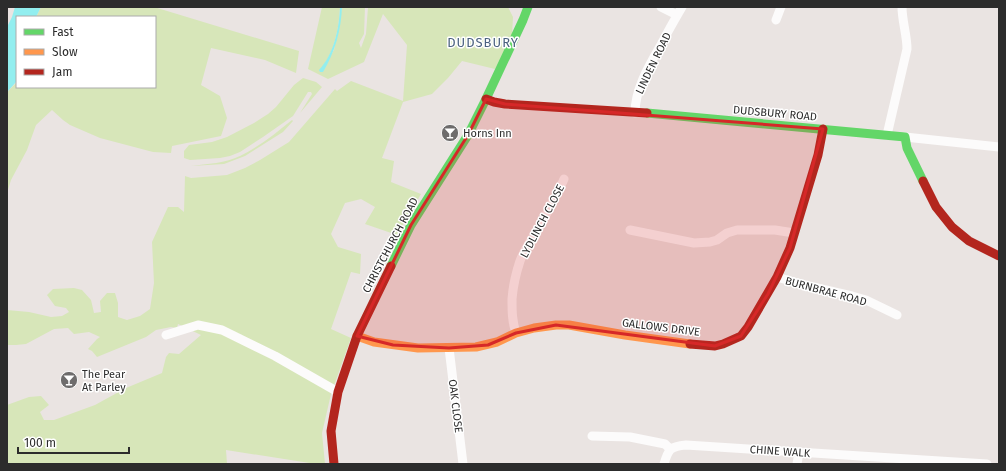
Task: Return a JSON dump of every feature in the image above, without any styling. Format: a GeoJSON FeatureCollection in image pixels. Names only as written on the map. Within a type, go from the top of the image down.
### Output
{"type":"FeatureCollection","features":[{"type":"Feature","properties":{"kind":"street","name":"CHRISTCHURCH ROAD"},"geometry":{"type":"LineString","coordinates":[[334,464],[331,431],[338,392],[357,336],[411,225],[468,135],[528,7]]}},
{"type":"Feature","properties":{"kind":"street"},"geometry":{"type":"LineString","coordinates":[[661,7],[677,15]]}},
{"type":"Feature","properties":{"kind":"street","name":"LINDEN ROAD"},"geometry":{"type":"LineString","coordinates":[[635,113],[637,93],[644,77],[682,7]]}},
{"type":"Feature","properties":{"kind":"street"},"geometry":{"type":"LineString","coordinates":[[776,20],[781,7]]}},
{"type":"Feature","properties":{"kind":"street"},"geometry":{"type":"LineString","coordinates":[[887,135],[907,49],[902,18],[902,7]]}},
{"type":"Feature","properties":{"kind":"street","name":"DUDSBURY ROAD"},"geometry":{"type":"LineString","coordinates":[[486,99],[505,104],[580,108],[905,137]]}},
{"type":"Feature","properties":{"kind":"street","name":"GALLOWS DRIVE"},"geometry":{"type":"LineString","coordinates":[[357,336],[374,342],[418,348],[476,347],[488,345],[516,333],[534,328],[569,325],[625,335],[715,346],[731,341],[740,336],[748,327],[776,277],[790,248],[818,155],[824,129]]}},
{"type":"Feature","properties":{"kind":"street"},"geometry":{"type":"LineString","coordinates":[[999,147],[905,137],[907,148],[936,207],[943,216],[952,227],[969,241],[999,256]]}},
{"type":"Feature","properties":{"kind":"street","name":"LYDLINCH CLOSE"},"geometry":{"type":"LineString","coordinates":[[516,333],[513,325],[512,312],[513,287],[521,260],[564,179]]}},
{"type":"Feature","properties":{"kind":"street"},"geometry":{"type":"LineString","coordinates":[[630,230],[694,243],[717,240],[727,233],[737,230],[775,230],[794,233]]}},
{"type":"Feature","properties":{"kind":"street","name":"BURNBRAE ROAD"},"geometry":{"type":"LineString","coordinates":[[776,277],[798,284],[866,300],[896,315]]}},
{"type":"Feature","properties":{"kind":"street"},"geometry":{"type":"LineString","coordinates":[[166,335],[198,325],[222,330],[275,356],[338,392]]}},
{"type":"Feature","properties":{"kind":"street","name":"OAK CLOSE"},"geometry":{"type":"LineString","coordinates":[[448,348],[463,464]]}},
{"type":"Feature","properties":{"kind":"street"},"geometry":{"type":"LineString","coordinates":[[592,436],[630,437],[665,444],[670,449],[668,450],[664,464]]}},
{"type":"Feature","properties":{"kind":"street","name":"CHINE WALK"},"geometry":{"type":"LineString","coordinates":[[670,449],[677,445],[686,445],[939,463],[987,464]]}},
{"type":"Feature","properties":{"kind":"street"},"geometry":{"type":"LineString","coordinates":[[797,464],[799,452]]}},
{"type":"Feature","properties":{"kind":"highlighted area"},"geometry":{"type":"Polygon","coordinates":[[[486,99],[505,104],[823,129],[790,248],[768,294],[741,336],[715,346],[556,325],[516,333],[488,345],[449,348],[393,345],[357,336],[411,225],[468,135],[486,99]]]}},
{"type":"Feature","properties":{"kind":"green space"},"geometry":{"type":"Polygon","coordinates":[[[41,7],[154,7],[299,51],[296,73],[265,60],[211,48],[201,85],[220,96],[227,118],[221,136],[172,146],[171,153],[153,152],[100,138],[70,125],[52,110],[36,125],[27,150],[11,180],[7,193],[8,91],[16,83],[16,88],[156,88],[156,16],[36,16],[41,7]]]}},
{"type":"Feature","properties":{"kind":"green space"},"geometry":{"type":"Polygon","coordinates":[[[322,7],[340,7],[335,41],[320,72],[334,50],[342,7],[365,7],[364,34],[359,43],[361,48],[366,34],[368,7],[508,7],[513,17],[512,35],[495,69],[462,61],[432,94],[403,102],[382,158],[394,161],[391,182],[421,194],[397,235],[365,224],[375,207],[361,199],[345,203],[331,234],[338,247],[361,254],[360,274],[351,272],[331,329],[351,338],[331,394],[322,433],[325,464],[316,464],[226,450],[227,464],[7,464],[7,405],[29,397],[41,396],[49,405],[40,412],[44,420],[54,420],[95,405],[126,388],[162,373],[166,357],[169,353],[179,354],[201,335],[178,324],[177,328],[171,327],[156,330],[146,337],[97,357],[88,349],[100,337],[89,332],[74,334],[68,328],[54,329],[26,344],[7,345],[7,310],[29,312],[51,317],[62,316],[69,312],[66,308],[55,306],[47,295],[53,289],[74,288],[82,290],[91,300],[94,313],[101,312],[100,301],[107,293],[115,293],[118,303],[118,317],[127,320],[140,316],[150,309],[154,283],[152,242],[168,207],[178,207],[184,212],[185,176],[191,178],[227,175],[260,160],[289,142],[335,89],[337,91],[351,81],[403,101],[407,45],[383,14],[364,62],[328,79],[308,69],[322,7]]]}},
{"type":"Feature","properties":{"kind":"green space"},"geometry":{"type":"Polygon","coordinates":[[[303,78],[316,82],[322,87],[300,113],[312,94],[311,92],[308,92],[293,116],[240,152],[220,158],[190,160],[184,158],[184,151],[189,145],[212,142],[227,137],[268,114],[276,107],[294,85],[303,78]]]}},
{"type":"Feature","properties":{"kind":"green space"},"geometry":{"type":"Polygon","coordinates":[[[292,120],[293,121],[283,132],[245,156],[224,164],[191,166],[223,162],[240,156],[274,135],[292,120]]]}},
{"type":"Feature","properties":{"kind":"water"},"geometry":{"type":"Polygon","coordinates":[[[15,7],[41,7],[36,16],[16,16],[16,82],[8,91],[7,96],[7,27],[15,7]]]}},
{"type":"Feature","properties":{"kind":"water"},"geometry":{"type":"Polygon","coordinates":[[[340,7],[342,7],[337,41],[323,72],[320,72],[319,70],[324,64],[335,41],[340,7]]]}},
{"type":"Feature","properties":{"kind":"traffic: fast"},"geometry":{"type":"LineString","coordinates":[[391,266],[411,225],[468,135],[528,7]]}},
{"type":"Feature","properties":{"kind":"traffic: fast"},"geometry":{"type":"LineString","coordinates":[[647,113],[905,137],[907,148],[923,181]]}},
{"type":"Feature","properties":{"kind":"traffic: slow"},"geometry":{"type":"LineString","coordinates":[[357,336],[374,342],[418,348],[476,347],[497,342],[516,333],[534,328],[569,325],[690,344]]}},
{"type":"Feature","properties":{"kind":"traffic: jam"},"geometry":{"type":"LineString","coordinates":[[486,99],[505,104],[647,113]]}},
{"type":"Feature","properties":{"kind":"traffic: jam"},"geometry":{"type":"LineString","coordinates":[[690,344],[715,346],[723,344],[741,336],[748,327],[777,277],[790,248],[818,155],[823,129]]}},
{"type":"Feature","properties":{"kind":"traffic: jam"},"geometry":{"type":"LineString","coordinates":[[923,181],[936,207],[952,227],[969,241],[999,256]]}},
{"type":"Feature","properties":{"kind":"traffic: jam"},"geometry":{"type":"LineString","coordinates":[[334,464],[331,431],[338,392],[357,336],[391,266]]}},
{"type":"Feature","properties":{"kind":"place","name":"Horns Inn"},"geometry":{"type":"Point","coordinates":[450,133]}},
{"type":"Feature","properties":{"kind":"place","name":"The Pear At Parley"},"geometry":{"type":"Point","coordinates":[69,380]}},
{"type":"Feature","properties":{"kind":"district","name":"DUDSBURY"},"geometry":{"type":"Point","coordinates":[483,42]}}]}
